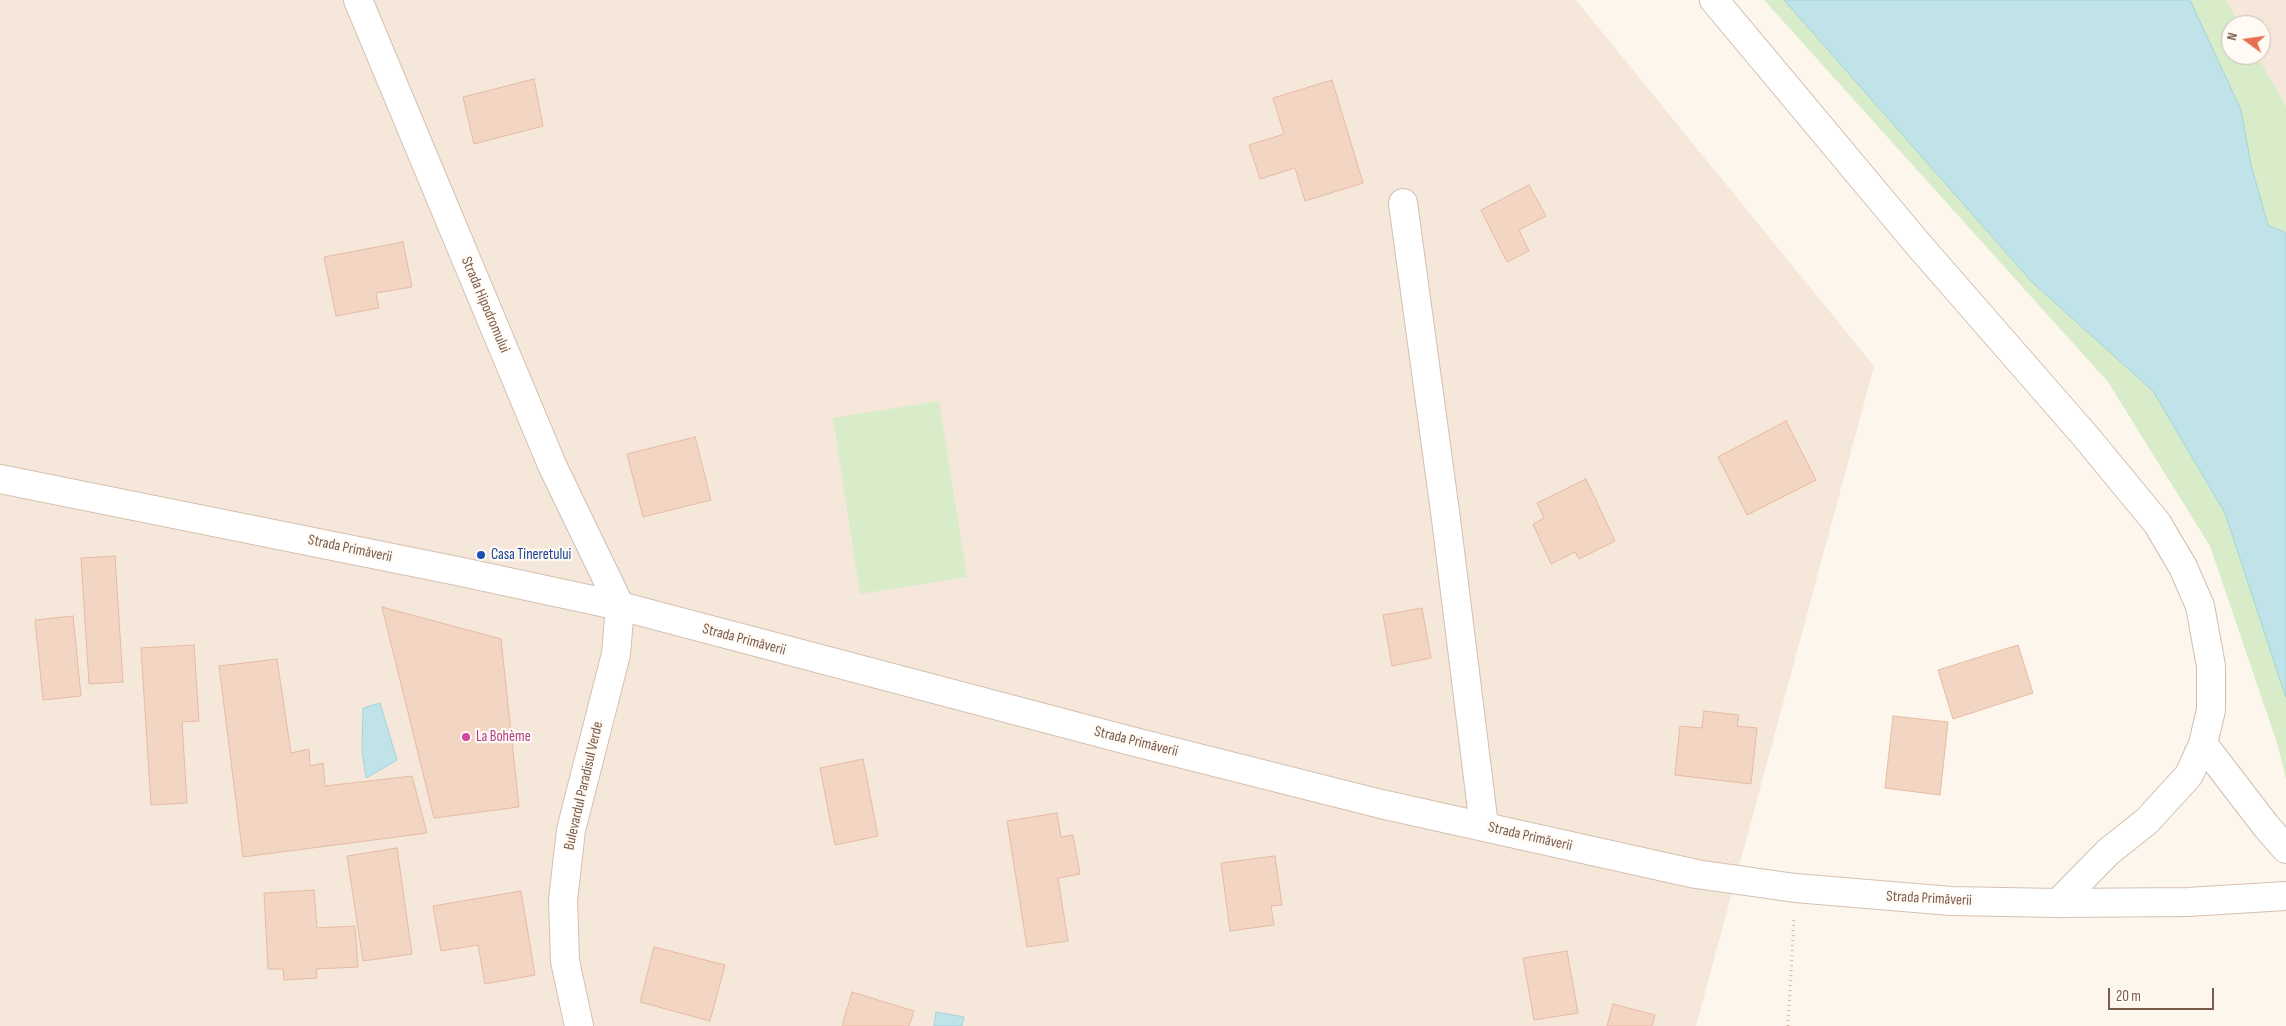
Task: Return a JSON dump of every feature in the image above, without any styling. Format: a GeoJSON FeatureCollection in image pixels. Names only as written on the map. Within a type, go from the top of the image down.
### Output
{"type":"FeatureCollection","features":[{"type":"Feature","properties":{"kind":"street","name":"Strada Hipodromului"},"geometry":{"type":"LineString","coordinates":[[358,0],[552,465],[620,606]]}},
{"type":"Feature","properties":{"kind":"street"},"geometry":{"type":"LineString","coordinates":[[1714,0],[1917,243],[2087,438],[2157,523],[2183,567],[2200,606],[2211,666],[2211,710],[2203,744],[2188,775],[2172,795],[2147,821],[2087,872],[2058,904]]}},
{"type":"Feature","properties":{"kind":"street"},"geometry":{"type":"LineString","coordinates":[[1403,203],[1445,509],[1484,826]]}},
{"type":"Feature","properties":{"kind":"street","name":"Strada Primăverii"},"geometry":{"type":"LineString","coordinates":[[0,479],[433,566],[620,606],[1140,743],[1381,804],[1696,874],[1795,888],[1951,901],[2058,904],[2188,902],[2286,896]]}},
{"type":"Feature","properties":{"kind":"street","name":"Bulevardul Paradisul Verde"},"geometry":{"type":"LineString","coordinates":[[579,1026],[564,961],[563,900],[571,830],[616,654],[620,606]]}},
{"type":"Feature","properties":{"kind":"street"},"geometry":{"type":"LineString","coordinates":[[2203,744],[2286,849]]}},
{"type":"Feature","properties":{"kind":"path"},"geometry":{"type":"LineString","coordinates":[[1788,1026],[1795,888]]}},
{"type":"Feature","properties":{"kind":"shaded area"},"geometry":{"type":"Polygon","coordinates":[[[0,0],[1576,0],[1874,366],[1696,1026],[0,1026],[0,0]]]}},
{"type":"Feature","properties":{"kind":"shaded area"},"geometry":{"type":"Polygon","coordinates":[[[2226,0],[2286,0],[2286,106],[2263,65],[2271,65],[2271,15],[2234,15],[2226,0]]]}},
{"type":"Feature","properties":{"kind":"green space"},"geometry":{"type":"Polygon","coordinates":[[[1764,0],[2226,0],[2234,15],[2221,15],[2221,65],[2263,65],[2286,106],[2286,779],[2278,746],[2210,546],[2108,382],[1764,0]]]}},
{"type":"Feature","properties":{"kind":"green space"},"geometry":{"type":"Polygon","coordinates":[[[939,401],[967,577],[860,594],[833,418],[939,401]]]}},
{"type":"Feature","properties":{"kind":"water"},"geometry":{"type":"Polygon","coordinates":[[[1784,0],[2190,0],[2241,110],[2251,165],[2268,225],[2286,233],[2286,698],[2225,513],[2153,391],[2032,282],[1784,0]]]}},
{"type":"Feature","properties":{"kind":"water"},"geometry":{"type":"Polygon","coordinates":[[[380,703],[397,760],[366,778],[362,752],[363,708],[380,703]]]}},
{"type":"Feature","properties":{"kind":"water"},"geometry":{"type":"Polygon","coordinates":[[[936,1012],[964,1017],[962,1026],[934,1026],[936,1012]]]}},
{"type":"Feature","properties":{"kind":"building"},"geometry":{"type":"Polygon","coordinates":[[[534,79],[543,126],[474,144],[463,97],[534,79]]]}},
{"type":"Feature","properties":{"kind":"building"},"geometry":{"type":"Polygon","coordinates":[[[1332,80],[1363,183],[1305,201],[1295,168],[1260,179],[1249,145],[1284,134],[1273,98],[1332,80]]]}},
{"type":"Feature","properties":{"kind":"building"},"geometry":{"type":"Polygon","coordinates":[[[1529,185],[1546,216],[1519,230],[1529,251],[1507,262],[1481,210],[1529,185]]]}},
{"type":"Feature","properties":{"kind":"building"},"geometry":{"type":"Polygon","coordinates":[[[403,242],[412,287],[376,293],[379,308],[336,316],[324,257],[403,242]]]}},
{"type":"Feature","properties":{"kind":"building"},"geometry":{"type":"Polygon","coordinates":[[[1786,421],[1816,480],[1747,515],[1718,457],[1786,421]]]}},
{"type":"Feature","properties":{"kind":"building"},"geometry":{"type":"Polygon","coordinates":[[[695,437],[711,500],[643,517],[627,454],[695,437]]]}},
{"type":"Feature","properties":{"kind":"building"},"geometry":{"type":"Polygon","coordinates":[[[1586,479],[1615,541],[1579,559],[1575,552],[1551,564],[1533,524],[1544,518],[1537,503],[1586,479]]]}},
{"type":"Feature","properties":{"kind":"building"},"geometry":{"type":"Polygon","coordinates":[[[115,556],[123,682],[89,684],[81,558],[115,556]]]}},
{"type":"Feature","properties":{"kind":"building"},"geometry":{"type":"Polygon","coordinates":[[[382,607],[501,639],[519,807],[434,818],[382,607]]]}},
{"type":"Feature","properties":{"kind":"building"},"geometry":{"type":"Polygon","coordinates":[[[1422,608],[1431,658],[1392,666],[1383,615],[1422,608]]]}},
{"type":"Feature","properties":{"kind":"building"},"geometry":{"type":"Polygon","coordinates":[[[73,616],[81,696],[43,700],[35,620],[73,616]]]}},
{"type":"Feature","properties":{"kind":"building"},"geometry":{"type":"Polygon","coordinates":[[[194,645],[199,721],[182,722],[187,803],[151,805],[141,648],[194,645]]]}},
{"type":"Feature","properties":{"kind":"building"},"geometry":{"type":"Polygon","coordinates":[[[2018,645],[2033,693],[1953,719],[1938,670],[2018,645]]]}},
{"type":"Feature","properties":{"kind":"building"},"geometry":{"type":"Polygon","coordinates":[[[277,659],[291,753],[309,749],[310,766],[323,763],[325,786],[412,776],[427,833],[243,857],[219,666],[277,659]]]}},
{"type":"Feature","properties":{"kind":"building"},"geometry":{"type":"Polygon","coordinates":[[[1704,711],[1739,715],[1737,726],[1757,728],[1751,784],[1675,775],[1680,726],[1702,728],[1704,711]]]}},
{"type":"Feature","properties":{"kind":"building"},"geometry":{"type":"Polygon","coordinates":[[[1893,716],[1948,722],[1940,795],[1885,788],[1893,716]]]}},
{"type":"Feature","properties":{"kind":"building"},"geometry":{"type":"Polygon","coordinates":[[[863,759],[878,836],[835,845],[820,768],[863,759]]]}},
{"type":"Feature","properties":{"kind":"building"},"geometry":{"type":"Polygon","coordinates":[[[1057,813],[1061,837],[1073,835],[1080,874],[1058,878],[1068,941],[1027,947],[1007,821],[1057,813]]]}},
{"type":"Feature","properties":{"kind":"building"},"geometry":{"type":"Polygon","coordinates":[[[397,848],[412,954],[363,961],[347,856],[397,848]]]}},
{"type":"Feature","properties":{"kind":"building"},"geometry":{"type":"Polygon","coordinates":[[[1275,856],[1282,905],[1271,906],[1274,925],[1230,931],[1221,863],[1275,856]]]}},
{"type":"Feature","properties":{"kind":"building"},"geometry":{"type":"Polygon","coordinates":[[[314,890],[317,928],[355,926],[358,967],[316,969],[317,978],[284,980],[283,969],[268,969],[264,893],[314,890]]]}},
{"type":"Feature","properties":{"kind":"building"},"geometry":{"type":"Polygon","coordinates":[[[521,891],[535,975],[485,984],[478,945],[441,951],[433,906],[521,891]]]}},
{"type":"Feature","properties":{"kind":"building"},"geometry":{"type":"Polygon","coordinates":[[[654,947],[725,965],[710,1021],[640,1002],[654,947]]]}},
{"type":"Feature","properties":{"kind":"building"},"geometry":{"type":"Polygon","coordinates":[[[1567,951],[1578,1013],[1534,1020],[1523,958],[1567,951]]]}},
{"type":"Feature","properties":{"kind":"building"},"geometry":{"type":"Polygon","coordinates":[[[852,992],[914,1011],[909,1026],[842,1026],[852,992]]]}},
{"type":"Feature","properties":{"kind":"building"},"geometry":{"type":"Polygon","coordinates":[[[1613,1004],[1655,1015],[1652,1026],[1607,1026],[1613,1004]]]}},
{"type":"Feature","properties":{"kind":"place","name":"Casa Tineretului"},"geometry":{"type":"Point","coordinates":[481,555]}},
{"type":"Feature","properties":{"kind":"place","name":"La Bohème"},"geometry":{"type":"Point","coordinates":[466,737]}}]}
